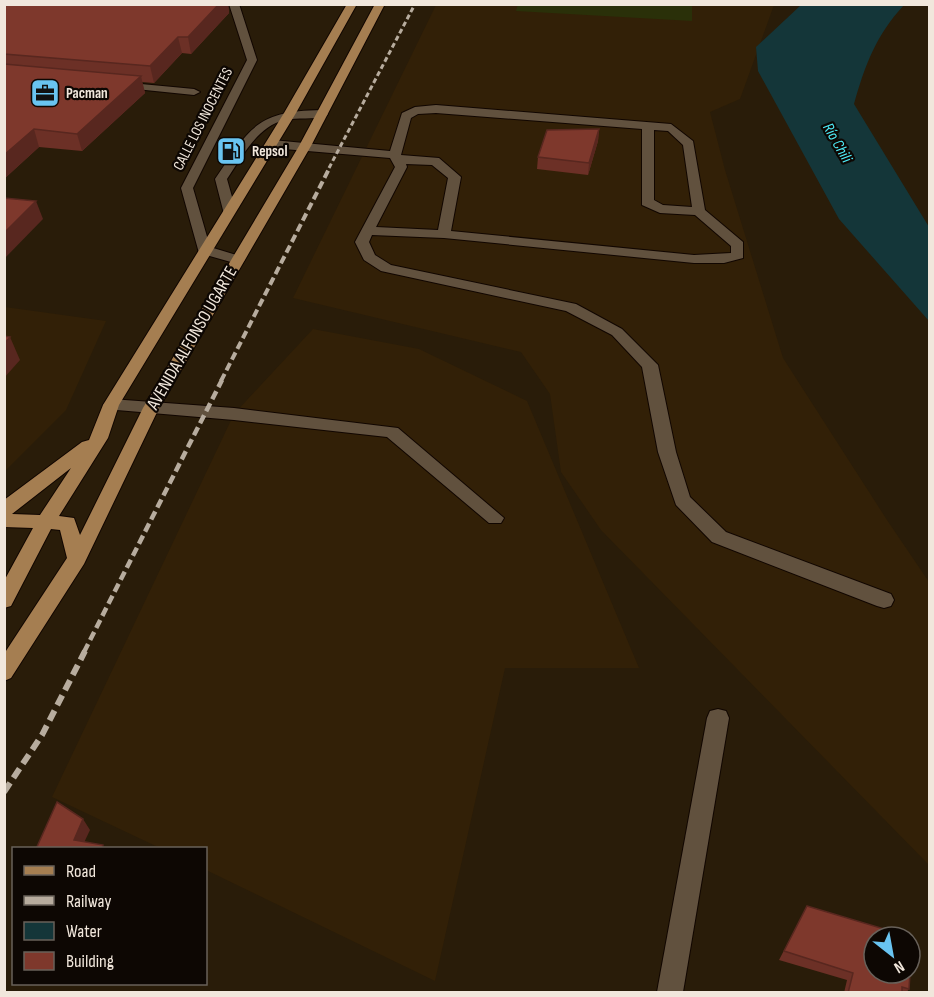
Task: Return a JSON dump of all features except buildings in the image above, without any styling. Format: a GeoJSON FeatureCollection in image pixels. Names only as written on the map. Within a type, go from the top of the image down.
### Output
{"type":"FeatureCollection","features":[{"type":"Feature","properties":{"kind":"main road","name":"AVENIDA ALFONSO UGARTE"},"geometry":{"type":"LineString","coordinates":[[4,600],[46,521],[99,438],[111,405],[204,250],[272,144],[352,4]]}},
{"type":"Feature","properties":{"kind":"main road","name":"AVENIDA ALFONSO UGARTE"},"geometry":{"type":"LineString","coordinates":[[4,672],[77,558],[151,408],[304,146],[380,4]]}},
{"type":"Feature","properties":{"kind":"main road"},"geometry":{"type":"LineString","coordinates":[[4,510],[99,438]]}},
{"type":"Feature","properties":{"kind":"main road"},"geometry":{"type":"LineString","coordinates":[[4,520],[67,523],[77,558]]}},
{"type":"Feature","properties":{"kind":"street","name":"CALLE LOS INOCENTES"},"geometry":{"type":"LineString","coordinates":[[204,250],[187,188],[252,60],[234,4]]}},
{"type":"Feature","properties":{"kind":"street"},"geometry":{"type":"LineString","coordinates":[[111,84],[194,92]]}},
{"type":"Feature","properties":{"kind":"street"},"geometry":{"type":"LineString","coordinates":[[699,211],[689,144],[671,128],[436,109],[415,111],[406,116],[398,157],[401,166],[362,242],[369,257],[386,268],[571,307],[617,332],[650,365],[666,452],[682,500],[719,537],[884,600]]}},
{"type":"Feature","properties":{"kind":"street"},"geometry":{"type":"LineString","coordinates":[[229,211],[221,179],[261,123],[290,113],[322,114]]}},
{"type":"Feature","properties":{"kind":"street"},"geometry":{"type":"LineString","coordinates":[[367,231],[444,234],[694,259],[724,259],[738,255],[738,244],[699,211],[660,209],[647,201],[648,126]]}},
{"type":"Feature","properties":{"kind":"street"},"geometry":{"type":"LineString","coordinates":[[272,144],[435,161],[455,177],[444,234]]}},
{"type":"Feature","properties":{"kind":"street"},"geometry":{"type":"LineString","coordinates":[[204,250],[237,260]]}},
{"type":"Feature","properties":{"kind":"street"},"geometry":{"type":"LineString","coordinates":[[111,405],[392,432],[495,518]]}},
{"type":"Feature","properties":{"kind":"street"},"geometry":{"type":"LineString","coordinates":[[670,993],[718,718]]}},
{"type":"Feature","properties":{"kind":"shaded area"},"geometry":{"type":"Polygon","coordinates":[[[436,5],[774,5],[740,99],[710,112],[725,170],[783,358],[929,582],[929,865],[601,530],[561,472],[550,394],[521,352],[293,298],[436,5]]]}},
{"type":"Feature","properties":{"kind":"shaded area"},"geometry":{"type":"Polygon","coordinates":[[[5,307],[106,321],[66,410],[5,471],[5,307]]]}},
{"type":"Feature","properties":{"kind":"shaded area"},"geometry":{"type":"Polygon","coordinates":[[[313,329],[419,349],[527,401],[639,668],[505,668],[435,981],[207,870],[207,847],[158,847],[52,797],[234,414],[313,329]]]}},
{"type":"Feature","properties":{"kind":"green space"},"geometry":{"type":"Polygon","coordinates":[[[518,4],[692,5],[692,21],[516,11],[518,4]]]}},
{"type":"Feature","properties":{"kind":"water","name":"Río Chili"},"geometry":{"type":"Polygon","coordinates":[[[801,5],[904,5],[879,39],[854,104],[929,227],[929,321],[839,219],[758,71],[756,47],[801,5]]]}},
{"type":"Feature","properties":{"kind":"railway"},"geometry":{"type":"LineString","coordinates":[[329,168],[415,4]]}},
{"type":"Feature","properties":{"kind":"railway"},"geometry":{"type":"LineString","coordinates":[[221,381],[330,167]]}},
{"type":"Feature","properties":{"kind":"railway"},"geometry":{"type":"LineString","coordinates":[[84,652],[222,380]]}},
{"type":"Feature","properties":{"kind":"railway"},"geometry":{"type":"LineString","coordinates":[[4,792],[42,735],[85,651]]}},
{"type":"Feature","properties":{"kind":"place","name":"Pacman"},"geometry":{"type":"Point","coordinates":[45,93]}},
{"type":"Feature","properties":{"kind":"place","name":"Repsol"},"geometry":{"type":"Point","coordinates":[231,151]}}]}
